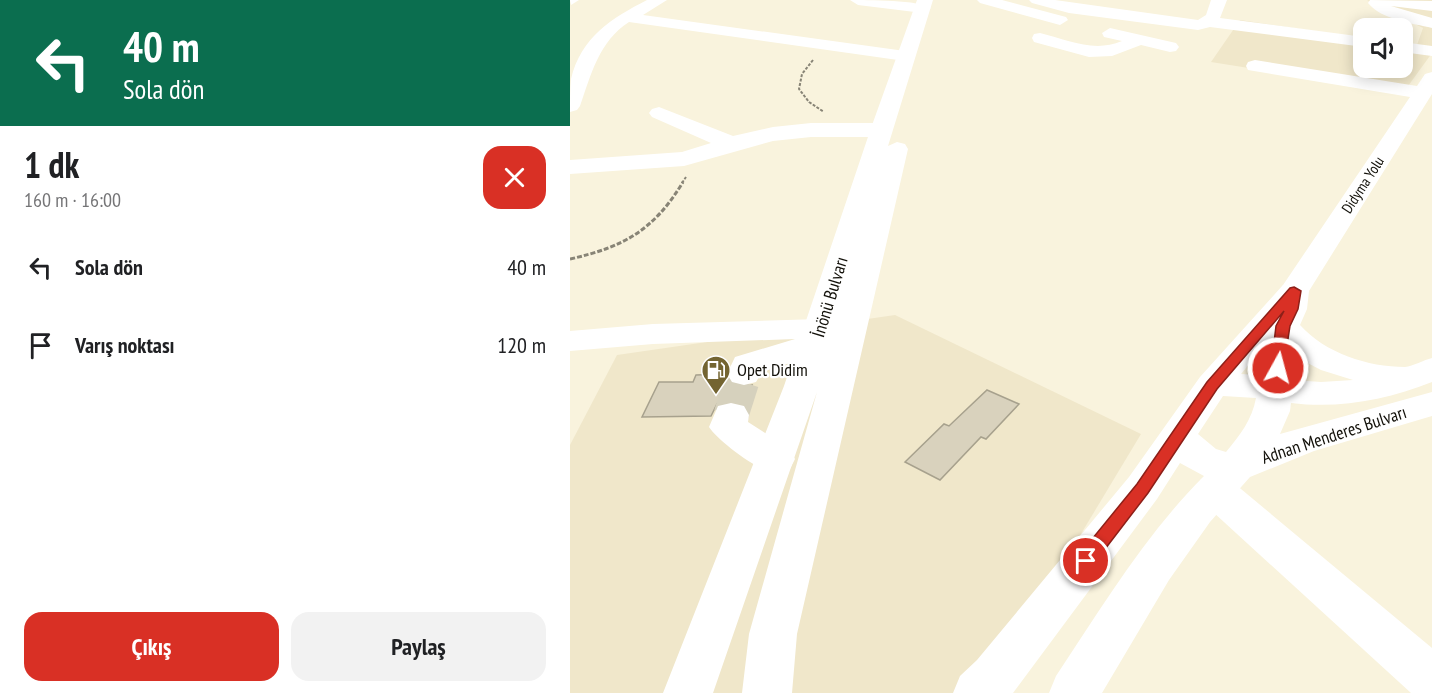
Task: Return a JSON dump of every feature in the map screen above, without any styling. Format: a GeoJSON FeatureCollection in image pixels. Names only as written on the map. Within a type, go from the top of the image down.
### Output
{"type":"FeatureCollection","features":[{"type":"Feature","properties":{"kind":"main road"},"geometry":{"type":"LineString","coordinates":[[570,106],[601,35],[614,23],[659,0]]}},
{"type":"Feature","properties":{"kind":"main road"},"geometry":{"type":"LineString","coordinates":[[858,0],[929,3]]}},
{"type":"Feature","properties":{"kind":"main road"},"geometry":{"type":"LineString","coordinates":[[985,0],[1170,47]]}},
{"type":"Feature","properties":{"kind":"main road"},"geometry":{"type":"LineString","coordinates":[[1037,0],[1069,8],[1118,15],[1198,25],[1209,22],[1353,41]]}},
{"type":"Feature","properties":{"kind":"main road"},"geometry":{"type":"LineString","coordinates":[[1118,15],[1127,0]]}},
{"type":"Feature","properties":{"kind":"main road"},"geometry":{"type":"LineString","coordinates":[[1209,22],[1215,16],[1219,0]]}},
{"type":"Feature","properties":{"kind":"main road"},"geometry":{"type":"LineString","coordinates":[[1432,6],[1398,1],[1376,3],[1388,11],[1432,23]]}},
{"type":"Feature","properties":{"kind":"main road","name":"İnönü Bulvarı"},"geometry":{"type":"LineString","coordinates":[[688,693],[776,459],[818,336],[866,130],[905,56],[929,3]]}},
{"type":"Feature","properties":{"kind":"main road","name":"İnönü Bulvarı"},"geometry":{"type":"LineString","coordinates":[[767,693],[773,634],[912,91],[929,3]]}},
{"type":"Feature","properties":{"kind":"main road"},"geometry":{"type":"LineString","coordinates":[[626,17],[905,56]]}},
{"type":"Feature","properties":{"kind":"main road"},"geometry":{"type":"LineString","coordinates":[[1040,38],[1097,53],[1120,50],[1138,40]]}},
{"type":"Feature","properties":{"kind":"main road"},"geometry":{"type":"LineString","coordinates":[[1238,45],[1288,66],[1427,86]]}},
{"type":"Feature","properties":{"kind":"main road"},"geometry":{"type":"LineString","coordinates":[[570,50],[594,48]]}},
{"type":"Feature","properties":{"kind":"main road"},"geometry":{"type":"LineString","coordinates":[[1413,48],[1432,51]]}},
{"type":"Feature","properties":{"kind":"main road"},"geometry":{"type":"LineString","coordinates":[[1255,66],[1353,71]]}},
{"type":"Feature","properties":{"kind":"main road","name":"Didyma Yolu"},"geometry":{"type":"LineString","coordinates":[[978,693],[995,677],[1143,488],[1212,385],[1289,308],[1427,86]]}},
{"type":"Feature","properties":{"kind":"main road"},"geometry":{"type":"LineString","coordinates":[[659,113],[732,144]]}},
{"type":"Feature","properties":{"kind":"main road"},"geometry":{"type":"LineString","coordinates":[[570,167],[691,158],[732,144],[773,134],[812,130],[866,130]]}},
{"type":"Feature","properties":{"kind":"main road"},"geometry":{"type":"LineString","coordinates":[[1289,308],[1298,343],[1312,352],[1339,363],[1387,376],[1427,383]]}},
{"type":"Feature","properties":{"kind":"main road"},"geometry":{"type":"LineString","coordinates":[[1074,693],[1153,567],[1195,511],[1225,479],[1260,435],[1272,411],[1289,308]]}},
{"type":"Feature","properties":{"kind":"main road"},"geometry":{"type":"LineString","coordinates":[[570,341],[653,334],[818,336]]}},
{"type":"Feature","properties":{"kind":"main road"},"geometry":{"type":"LineString","coordinates":[[744,374],[747,365],[818,336]]}},
{"type":"Feature","properties":{"kind":"main road"},"geometry":{"type":"LineString","coordinates":[[1212,385],[1239,384],[1307,393],[1344,394],[1427,383]]}},
{"type":"Feature","properties":{"kind":"main road","name":"Adnan Menderes Bulvarı"},"geometry":{"type":"LineString","coordinates":[[1225,479],[1427,383]]}},
{"type":"Feature","properties":{"kind":"main road"},"geometry":{"type":"LineString","coordinates":[[731,415],[728,427],[776,459]]}},
{"type":"Feature","properties":{"kind":"main road"},"geometry":{"type":"LineString","coordinates":[[1178,436],[1193,453],[1215,465],[1225,479],[1432,679]]}},
{"type":"Feature","properties":{"kind":"main road"},"geometry":{"type":"LineString","coordinates":[[773,634],[792,693]]}},
{"type":"Feature","properties":{"kind":"path"},"geometry":{"type":"LineString","coordinates":[[826,45],[802,74],[799,89],[809,102],[866,130]]}},
{"type":"Feature","properties":{"kind":"path"},"geometry":{"type":"LineString","coordinates":[[570,259],[623,244],[653,224],[673,202],[687,177],[691,158]]}},
{"type":"Feature","properties":{"kind":"shaded area"},"geometry":{"type":"Polygon","coordinates":[[[1367,0],[1432,0],[1432,53],[1403,93],[1211,62],[1240,20],[1353,37],[1353,78],[1413,78],[1413,44],[1417,45],[1423,28],[1413,23],[1413,18],[1403,18],[1367,0]]]}},
{"type":"Feature","properties":{"kind":"shaded area"},"geometry":{"type":"Polygon","coordinates":[[[895,315],[1141,434],[995,677],[977,693],[570,693],[570,445],[617,355],[895,315]]]}},
{"type":"Feature","properties":{"kind":"building"},"geometry":{"type":"Polygon","coordinates":[[[725,374],[731,384],[743,387],[752,385],[745,405],[732,401],[717,404],[711,416],[642,417],[659,382],[693,382],[696,375],[725,374]]]}},
{"type":"Feature","properties":{"kind":"building"},"geometry":{"type":"Polygon","coordinates":[[[987,390],[1019,404],[986,439],[981,437],[940,480],[905,462],[944,424],[949,426],[987,390]]]}},
{"type":"Feature","properties":{"kind":"tunnel"},"geometry":{"type":"LineString","coordinates":[[731,415],[744,374]]}},
{"type":"Feature","properties":{"kind":"place","name":"Opet Didim"},"geometry":{"type":"Point","coordinates":[716,396]}},
{"type":"Feature","properties":{"kind":"route"},"geometry":{"type":"LineString","coordinates":[[1086,561],[1143,488],[1212,385],[1294,291],[1291,309],[1283,326],[1278,368]]}}]}
